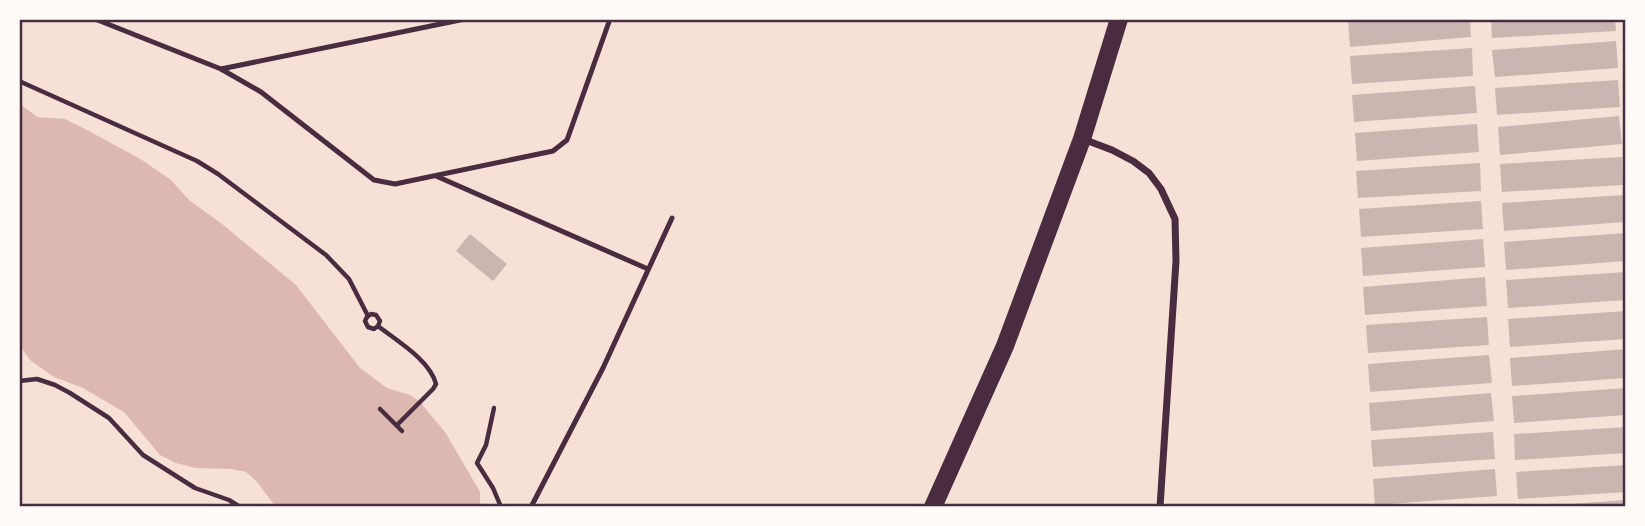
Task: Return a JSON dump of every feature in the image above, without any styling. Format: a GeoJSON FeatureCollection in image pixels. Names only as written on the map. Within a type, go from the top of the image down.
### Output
{"type":"FeatureCollection","features":[{"type":"Feature","properties":{"kind":"main road"},"geometry":{"type":"LineString","coordinates":[[933,507],[1005,346],[1082,139],[1119,19]]}},
{"type":"Feature","properties":{"kind":"street"},"geometry":{"type":"LineString","coordinates":[[1082,139],[1112,150],[1149,173],[1161,189],[1175,219],[1177,261],[1160,507]]}},
{"type":"Feature","properties":{"kind":"lane"},"geometry":{"type":"LineString","coordinates":[[94,19],[221,69],[261,92],[374,180],[395,184],[553,150],[567,140],[610,19]]}},
{"type":"Feature","properties":{"kind":"lane"},"geometry":{"type":"LineString","coordinates":[[221,69],[465,19]]}},
{"type":"Feature","properties":{"kind":"lane"},"geometry":{"type":"LineString","coordinates":[[436,176],[649,269]]}},
{"type":"Feature","properties":{"kind":"lane"},"geometry":{"type":"LineString","coordinates":[[531,507],[603,368],[672,218]]}},
{"type":"Feature","properties":{"kind":"path"},"geometry":{"type":"LineString","coordinates":[[19,81],[218,174],[326,255],[349,279],[368,316]]}},
{"type":"Feature","properties":{"kind":"path"},"geometry":{"type":"LineString","coordinates":[[368,316],[378,316],[378,326],[374,329],[368,327],[365,321],[368,316]]}},
{"type":"Feature","properties":{"kind":"path"},"geometry":{"type":"LineString","coordinates":[[378,326],[428,366],[436,384],[397,425]]}},
{"type":"Feature","properties":{"kind":"path"},"geometry":{"type":"LineString","coordinates":[[19,381],[37,379],[70,393],[109,418],[144,455],[195,488],[229,500],[240,507]]}},
{"type":"Feature","properties":{"kind":"path"},"geometry":{"type":"LineString","coordinates":[[494,408],[486,445],[477,463],[501,507]]}},
{"type":"Feature","properties":{"kind":"path"},"geometry":{"type":"LineString","coordinates":[[380,409],[402,431]]}},
{"type":"Feature","properties":{"kind":"shaded area"},"geometry":{"type":"Polygon","coordinates":[[[19,103],[37,117],[65,119],[142,160],[171,180],[189,200],[296,285],[360,368],[387,388],[410,395],[420,402],[445,432],[480,492],[480,507],[276,507],[246,472],[196,468],[160,455],[124,412],[83,388],[54,377],[31,361],[19,345],[19,103]]]}},
{"type":"Feature","properties":{"kind":"building"},"geometry":{"type":"Polygon","coordinates":[[[1348,19],[1470,19],[1471,37],[1350,47],[1348,19]]]}},
{"type":"Feature","properties":{"kind":"building"},"geometry":{"type":"Polygon","coordinates":[[[1491,19],[1615,19],[1616,31],[1492,38],[1491,19]]]}},
{"type":"Feature","properties":{"kind":"building"},"geometry":{"type":"Polygon","coordinates":[[[1616,41],[1618,68],[1495,77],[1492,50],[1616,41]]]}},
{"type":"Feature","properties":{"kind":"building"},"geometry":{"type":"Polygon","coordinates":[[[1472,48],[1473,76],[1352,84],[1350,56],[1472,48]]]}},
{"type":"Feature","properties":{"kind":"building"},"geometry":{"type":"Polygon","coordinates":[[[1618,80],[1620,107],[1497,115],[1495,88],[1618,80]]]}},
{"type":"Feature","properties":{"kind":"building"},"geometry":{"type":"Polygon","coordinates":[[[1475,86],[1477,113],[1354,122],[1352,95],[1475,86]]]}},
{"type":"Feature","properties":{"kind":"building"},"geometry":{"type":"Polygon","coordinates":[[[1619,116],[1622,144],[1500,155],[1498,127],[1619,116]]]}},
{"type":"Feature","properties":{"kind":"building"},"geometry":{"type":"Polygon","coordinates":[[[1477,124],[1479,152],[1357,161],[1355,133],[1477,124]]]}},
{"type":"Feature","properties":{"kind":"building"},"geometry":{"type":"Polygon","coordinates":[[[1622,157],[1623,185],[1502,192],[1500,164],[1622,157]]]}},
{"type":"Feature","properties":{"kind":"building"},"geometry":{"type":"Polygon","coordinates":[[[1480,163],[1481,191],[1358,198],[1356,171],[1480,163]]]}},
{"type":"Feature","properties":{"kind":"building"},"geometry":{"type":"Polygon","coordinates":[[[1623,195],[1625,222],[1504,231],[1502,203],[1623,195]]]}},
{"type":"Feature","properties":{"kind":"building"},"geometry":{"type":"Polygon","coordinates":[[[1481,201],[1483,229],[1361,237],[1359,209],[1481,201]]]}},
{"type":"Feature","properties":{"kind":"building"},"geometry":{"type":"Polygon","coordinates":[[[1625,233],[1626,261],[1506,270],[1504,242],[1625,233]]]}},
{"type":"Feature","properties":{"kind":"building"},"geometry":{"type":"Polygon","coordinates":[[[470,234],[507,264],[493,281],[456,251],[470,234]]]}},
{"type":"Feature","properties":{"kind":"building"},"geometry":{"type":"Polygon","coordinates":[[[1483,239],[1485,267],[1363,276],[1361,248],[1483,239]]]}},
{"type":"Feature","properties":{"kind":"building"},"geometry":{"type":"Polygon","coordinates":[[[1626,272],[1626,300],[1508,308],[1506,280],[1626,272]]]}},
{"type":"Feature","properties":{"kind":"building"},"geometry":{"type":"Polygon","coordinates":[[[1485,277],[1487,306],[1365,315],[1363,287],[1485,277]]]}},
{"type":"Feature","properties":{"kind":"building"},"geometry":{"type":"Polygon","coordinates":[[[1626,311],[1626,339],[1510,347],[1508,319],[1626,311]]]}},
{"type":"Feature","properties":{"kind":"building"},"geometry":{"type":"Polygon","coordinates":[[[1487,317],[1489,345],[1368,353],[1366,325],[1487,317]]]}},
{"type":"Feature","properties":{"kind":"building"},"geometry":{"type":"Polygon","coordinates":[[[1626,349],[1626,378],[1512,386],[1510,358],[1626,349]]]}},
{"type":"Feature","properties":{"kind":"building"},"geometry":{"type":"Polygon","coordinates":[[[1489,355],[1492,383],[1370,392],[1368,364],[1489,355]]]}},
{"type":"Feature","properties":{"kind":"building"},"geometry":{"type":"Polygon","coordinates":[[[1626,388],[1626,415],[1514,423],[1512,396],[1626,388]]]}},
{"type":"Feature","properties":{"kind":"building"},"geometry":{"type":"Polygon","coordinates":[[[1491,393],[1494,421],[1371,431],[1369,403],[1491,393]]]}},
{"type":"Feature","properties":{"kind":"building"},"geometry":{"type":"Polygon","coordinates":[[[1626,427],[1626,453],[1515,460],[1514,434],[1626,427]]]}},
{"type":"Feature","properties":{"kind":"building"},"geometry":{"type":"Polygon","coordinates":[[[1493,432],[1495,459],[1373,467],[1371,440],[1493,432]]]}},
{"type":"Feature","properties":{"kind":"building"},"geometry":{"type":"Polygon","coordinates":[[[1626,465],[1626,492],[1518,499],[1516,472],[1626,465]]]}},
{"type":"Feature","properties":{"kind":"building"},"geometry":{"type":"Polygon","coordinates":[[[1495,469],[1497,496],[1375,505],[1373,479],[1495,469]]]}},
{"type":"Feature","properties":{"kind":"building"},"geometry":{"type":"Polygon","coordinates":[[[1626,500],[1626,507],[1556,507],[1556,505],[1626,500]]]}}]}
